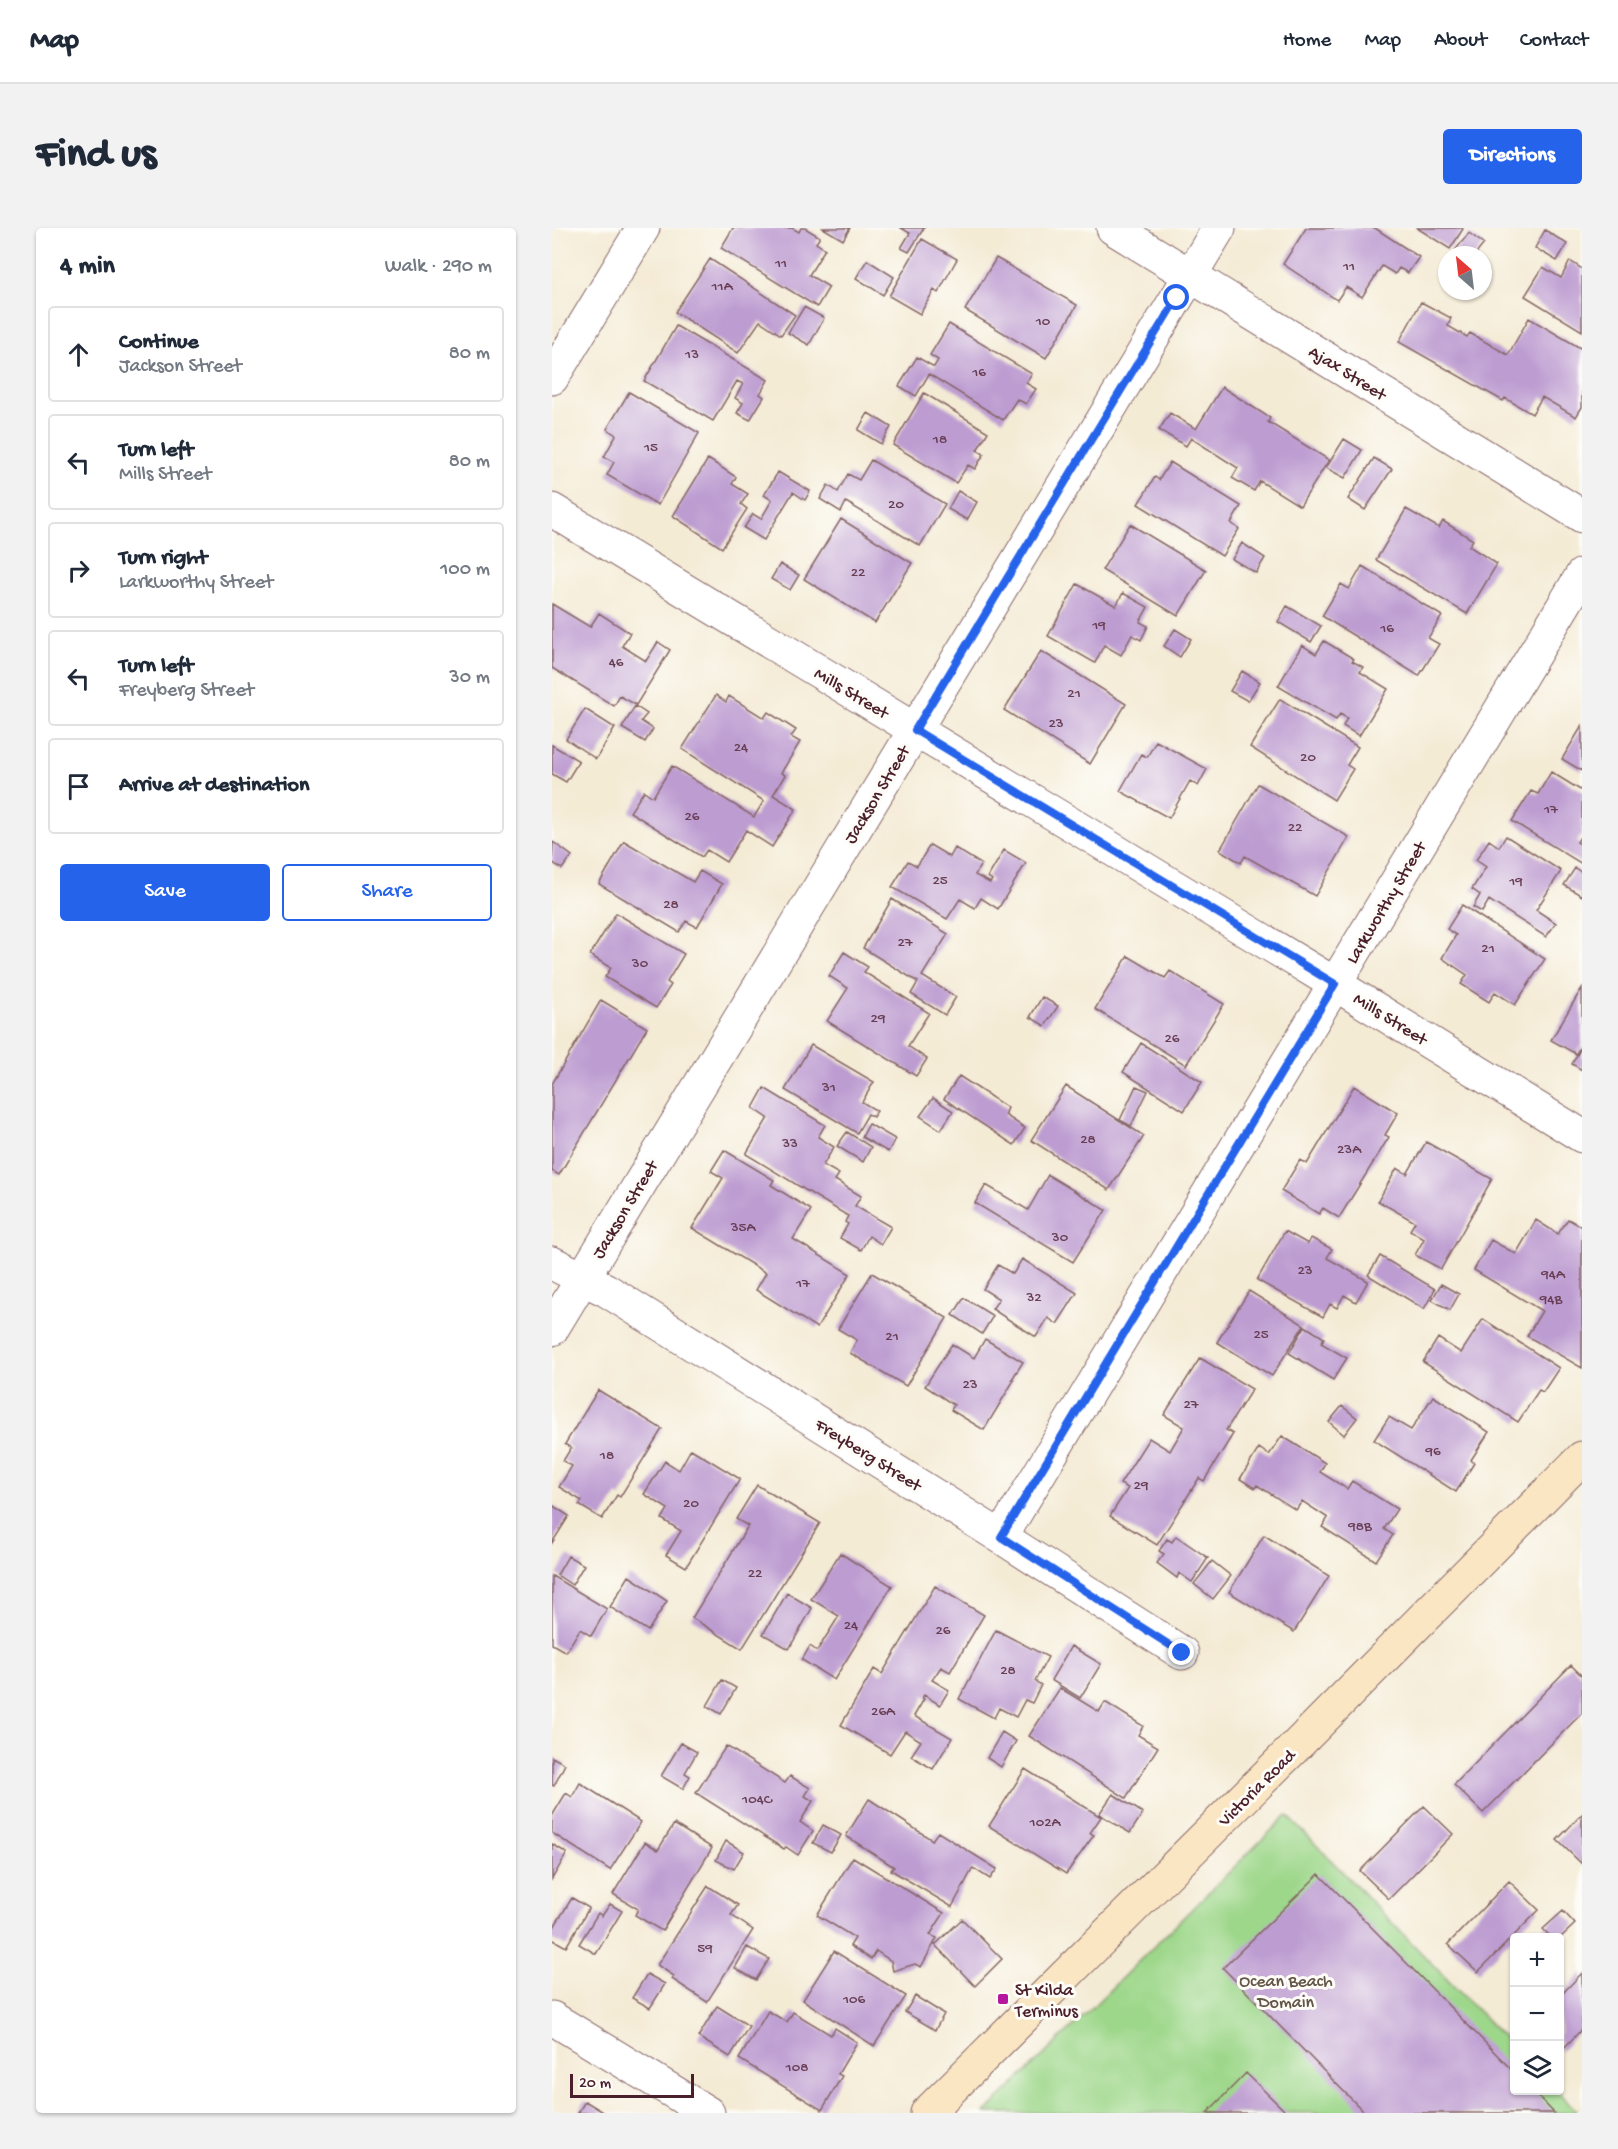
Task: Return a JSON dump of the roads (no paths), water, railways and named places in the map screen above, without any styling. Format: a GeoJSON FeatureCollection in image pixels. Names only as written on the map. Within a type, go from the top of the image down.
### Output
{"type":"FeatureCollection","features":[{"type":"Feature","properties":{"kind":"street"},"geometry":{"type":"LineString","coordinates":[[552,378],[643,228]]}},
{"type":"Feature","properties":{"kind":"street","name":"Ajax Street"},"geometry":{"type":"LineString","coordinates":[[1113,228],[1582,516]]}},
{"type":"Feature","properties":{"kind":"street","name":"Jackson Street"},"geometry":{"type":"LineString","coordinates":[[552,1329],[1219,228]]}},
{"type":"Feature","properties":{"kind":"street","name":"Mills Street"},"geometry":{"type":"LineString","coordinates":[[552,510],[1582,1136]]}},
{"type":"Feature","properties":{"kind":"street","name":"Larkworthy Street"},"geometry":{"type":"LineString","coordinates":[[1001,1537],[1582,575]]}},
{"type":"Feature","properties":{"kind":"street","name":"Freyberg Street"},"geometry":{"type":"LineString","coordinates":[[552,1263],[606,1290],[1182,1653]]}},
{"type":"Feature","properties":{"kind":"street","name":"Victoria Road"},"geometry":{"type":"LineString","coordinates":[[927,2113],[1582,1458]]}},
{"type":"Feature","properties":{"kind":"street"},"geometry":{"type":"LineString","coordinates":[[552,2018],[708,2113]]}},
{"type":"Feature","properties":{"kind":"place","name":"St Kilda Terminus"},"geometry":{"type":"Point","coordinates":[1003,1999]}},
{"type":"Feature","properties":{"kind":"park label","name":"Ocean Beach Domain"},"geometry":{"type":"Point","coordinates":[1286,1990]}}]}
